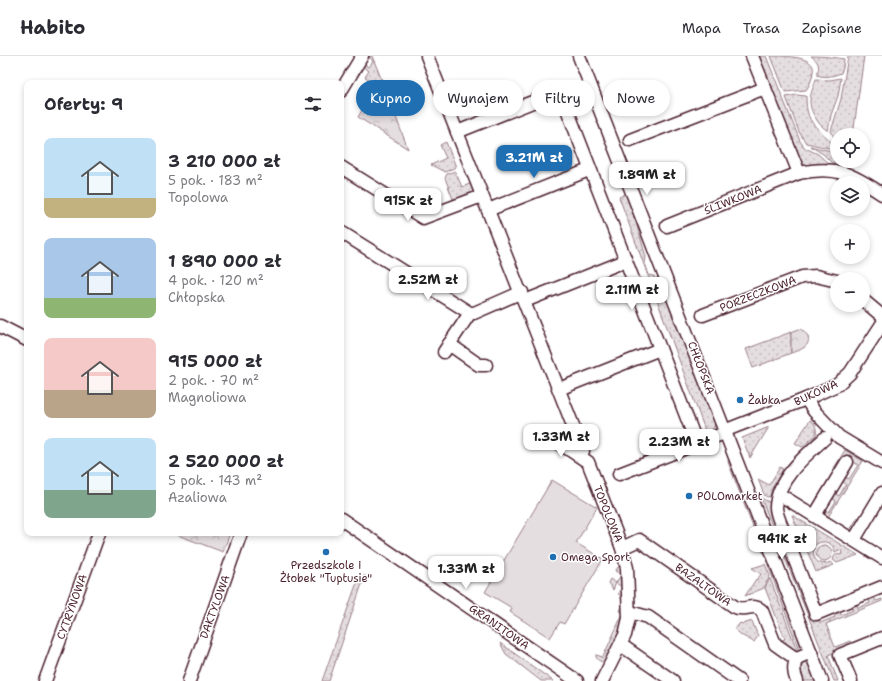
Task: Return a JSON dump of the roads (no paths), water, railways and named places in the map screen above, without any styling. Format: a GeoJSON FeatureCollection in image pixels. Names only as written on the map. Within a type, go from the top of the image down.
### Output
{"type":"FeatureCollection","features":[{"type":"Feature","properties":{"kind":"street"},"geometry":{"type":"LineString","coordinates":[[344,86],[362,56]]}},
{"type":"Feature","properties":{"kind":"street","name":"TOPOLOWA"},"geometry":{"type":"LineString","coordinates":[[427,56],[622,548],[627,568],[630,612],[625,635],[621,645],[602,681]]}},
{"type":"Feature","properties":{"kind":"street","name":"CHŁOPSKA"},"geometry":{"type":"LineString","coordinates":[[579,56],[822,681]]}},
{"type":"Feature","properties":{"kind":"street"},"geometry":{"type":"LineString","coordinates":[[752,56],[799,173]]}},
{"type":"Feature","properties":{"kind":"street"},"geometry":{"type":"LineString","coordinates":[[630,140],[765,88]]}},
{"type":"Feature","properties":{"kind":"street"},"geometry":{"type":"LineString","coordinates":[[457,132],[560,92],[589,170],[697,444]]}},
{"type":"Feature","properties":{"kind":"street"},"geometry":{"type":"LineString","coordinates":[[344,170],[423,218],[482,196]]}},
{"type":"Feature","properties":{"kind":"street"},"geometry":{"type":"LineString","coordinates":[[488,210],[589,170]]}},
{"type":"Feature","properties":{"kind":"street","name":"ŚLIWKOWA"},"geometry":{"type":"LineString","coordinates":[[667,226],[799,173],[820,170],[842,172],[857,177],[882,194]]}},
{"type":"Feature","properties":{"kind":"street"},"geometry":{"type":"LineString","coordinates":[[344,234],[470,313],[523,297],[625,261]]}},
{"type":"Feature","properties":{"kind":"street","name":"PORZECZKOWA"},"geometry":{"type":"LineString","coordinates":[[702,315],[802,277],[816,276],[830,279]]}},
{"type":"Feature","properties":{"kind":"street"},"geometry":{"type":"LineString","coordinates":[[870,306],[882,316]]}},
{"type":"Feature","properties":{"kind":"street"},"geometry":{"type":"LineString","coordinates":[[470,313],[446,348],[479,365],[486,365]]}},
{"type":"Feature","properties":{"kind":"street","name":"BUKOWA"},"geometry":{"type":"LineString","coordinates":[[619,474],[722,434],[726,431],[830,389],[850,373],[882,324]]}},
{"type":"Feature","properties":{"kind":"street"},"geometry":{"type":"LineString","coordinates":[[2,327],[24,338]]}},
{"type":"Feature","properties":{"kind":"street"},"geometry":{"type":"LineString","coordinates":[[559,389],[660,348]]}},
{"type":"Feature","properties":{"kind":"street"},"geometry":{"type":"LineString","coordinates":[[806,399],[814,411],[839,437],[882,464]]}},
{"type":"Feature","properties":{"kind":"street"},"geometry":{"type":"LineString","coordinates":[[547,435],[585,456]]}},
{"type":"Feature","properties":{"kind":"street"},"geometry":{"type":"LineString","coordinates":[[825,438],[796,465],[779,494],[776,507],[777,514],[816,614],[882,587]]}},
{"type":"Feature","properties":{"kind":"street"},"geometry":{"type":"LineString","coordinates":[[814,515],[847,462]]}},
{"type":"Feature","properties":{"kind":"street"},"geometry":{"type":"LineString","coordinates":[[779,494],[882,558]]}},
{"type":"Feature","properties":{"kind":"street"},"geometry":{"type":"LineString","coordinates":[[854,540],[882,494]]}},
{"type":"Feature","properties":{"kind":"street","name":"GRANITOWA"},"geometry":{"type":"LineString","coordinates":[[344,521],[577,681]]}},
{"type":"Feature","properties":{"kind":"street","name":"CYTRYNOWA"},"geometry":{"type":"LineString","coordinates":[[45,681],[98,536]]}},
{"type":"Feature","properties":{"kind":"street","name":"DAKTYLOWA"},"geometry":{"type":"LineString","coordinates":[[189,681],[240,536]]}},
{"type":"Feature","properties":{"kind":"street","name":"BAZALTOWA"},"geometry":{"type":"LineString","coordinates":[[622,548],[639,540],[735,607],[742,609],[753,607],[760,608],[775,644],[797,658]]}},
{"type":"Feature","properties":{"kind":"street"},"geometry":{"type":"LineString","coordinates":[[630,612],[648,617],[739,681]]}},
{"type":"Feature","properties":{"kind":"street"},"geometry":{"type":"LineString","coordinates":[[851,681],[840,655],[882,638]]}},
{"type":"Feature","properties":{"kind":"street"},"geometry":{"type":"LineString","coordinates":[[621,645],[673,681]]}},
{"type":"Feature","properties":{"kind":"street"},"geometry":{"type":"LineString","coordinates":[[797,681],[794,664],[797,658],[811,652]]}},
{"type":"Feature","properties":{"kind":"place","name":"Żabka"},"geometry":{"type":"Point","coordinates":[740,400]}},
{"type":"Feature","properties":{"kind":"place","name":"POLOmarket"},"geometry":{"type":"Point","coordinates":[689,496]}},
{"type":"Feature","properties":{"kind":"place","name":"Przedszkole i Żłobek \"Tuptusie\""},"geometry":{"type":"Point","coordinates":[326,552]}},
{"type":"Feature","properties":{"kind":"place","name":"Omega Sport"},"geometry":{"type":"Point","coordinates":[553,557]}}]}
